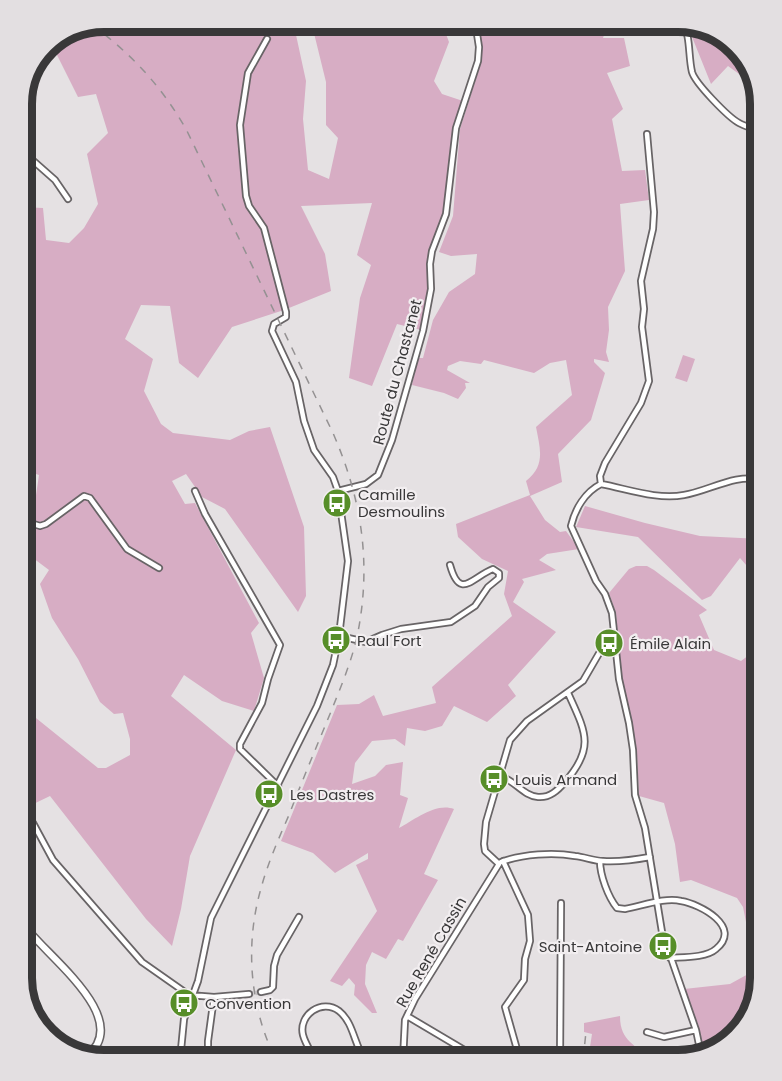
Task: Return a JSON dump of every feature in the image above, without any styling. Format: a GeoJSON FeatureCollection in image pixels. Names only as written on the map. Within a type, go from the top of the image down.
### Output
{"type":"FeatureCollection","features":[{"type":"Feature","properties":{"kind":"main road"},"geometry":{"type":"LineString","coordinates":[[32,933],[77,983],[98,1014],[100,1037],[95,1049]]}},
{"type":"Feature","properties":{"kind":"street","name":"Route du Chastanet"},"geometry":{"type":"LineString","coordinates":[[338,491],[366,484],[378,475],[392,440],[427,310],[431,289],[432,251],[446,214],[456,128],[478,61],[477,32]]}},
{"type":"Feature","properties":{"kind":"street"},"geometry":{"type":"LineString","coordinates":[[686,32],[691,66],[696,80],[725,113],[750,127]]}},
{"type":"Feature","properties":{"kind":"street"},"geometry":{"type":"LineString","coordinates":[[181,1049],[184,1019],[198,981],[213,911],[278,786],[321,697],[333,665],[348,561],[338,491],[333,477],[314,450],[303,421],[296,382],[272,331],[274,324],[285,317],[286,312],[264,228],[249,206],[246,196],[240,125],[248,73],[267,39]]}},
{"type":"Feature","properties":{"kind":"street"},"geometry":{"type":"LineString","coordinates":[[601,484],[600,476],[605,463],[641,402],[649,381],[643,337],[644,309],[641,281],[653,229],[654,212],[647,135]]}},
{"type":"Feature","properties":{"kind":"street"},"geometry":{"type":"LineString","coordinates":[[32,160],[54,180],[68,199]]}},
{"type":"Feature","properties":{"kind":"street"},"geometry":{"type":"LineString","coordinates":[[699,1046],[696,1030],[662,932],[645,828],[635,795],[629,723],[619,679],[612,613],[571,526],[582,501],[596,486],[601,484],[660,496],[684,495],[750,477]]}},
{"type":"Feature","properties":{"kind":"street"},"geometry":{"type":"LineString","coordinates":[[195,491],[205,514],[280,645],[262,703],[240,749],[278,786]]}},
{"type":"Feature","properties":{"kind":"street"},"geometry":{"type":"LineString","coordinates":[[32,523],[40,526],[46,524],[84,496],[90,498],[127,549],[159,568]]}},
{"type":"Feature","properties":{"kind":"street"},"geometry":{"type":"LineString","coordinates":[[339,636],[366,642],[382,634],[401,629],[451,622],[475,606],[488,587],[499,578],[500,573],[493,569],[476,580],[461,584],[454,578],[450,565]]}},
{"type":"Feature","properties":{"kind":"street"},"geometry":{"type":"LineString","coordinates":[[517,1050],[505,1007],[524,980],[525,959],[530,941],[529,923],[501,862],[485,852],[486,822],[510,740],[527,721],[583,681],[601,650],[616,646]]}},
{"type":"Feature","properties":{"kind":"street"},"geometry":{"type":"LineString","coordinates":[[498,775],[511,779],[529,795],[545,796],[559,789],[577,768],[582,761],[584,737],[580,719],[568,693]]}},
{"type":"Feature","properties":{"kind":"street"},"geometry":{"type":"LineString","coordinates":[[33,823],[53,860],[142,962],[169,982],[192,995],[214,997],[249,994]]}},
{"type":"Feature","properties":{"kind":"street"},"geometry":{"type":"LineString","coordinates":[[501,862],[549,855],[577,856],[600,861],[650,857]]}},
{"type":"Feature","properties":{"kind":"street"},"geometry":{"type":"LineString","coordinates":[[600,861],[600,870],[617,908],[625,909],[674,900],[685,902],[713,914],[722,924],[724,930],[720,944],[715,950],[709,953],[670,958]]}},
{"type":"Feature","properties":{"kind":"street","name":"Rue René Cassin"},"geometry":{"type":"LineString","coordinates":[[404,1050],[407,1016],[501,862]]}},
{"type":"Feature","properties":{"kind":"street"},"geometry":{"type":"LineString","coordinates":[[560,1050],[561,903]]}},
{"type":"Feature","properties":{"kind":"street"},"geometry":{"type":"LineString","coordinates":[[261,992],[273,987],[277,955],[299,917]]}},
{"type":"Feature","properties":{"kind":"street"},"geometry":{"type":"LineString","coordinates":[[208,1049],[214,997]]}},
{"type":"Feature","properties":{"kind":"street"},"geometry":{"type":"LineString","coordinates":[[310,1049],[302,1034],[303,1022],[306,1016],[323,1006],[334,1008],[346,1018],[360,1049]]}},
{"type":"Feature","properties":{"kind":"street"},"geometry":{"type":"LineString","coordinates":[[407,1016],[464,1050]]}},
{"type":"Feature","properties":{"kind":"street"},"geometry":{"type":"LineString","coordinates":[[647,1032],[664,1038],[696,1030]]}},
{"type":"Feature","properties":{"kind":"shaded area"},"geometry":{"type":"Polygon","coordinates":[[[295,32],[306,81],[303,119],[308,170],[329,179],[338,138],[326,125],[326,82],[314,32],[445,32],[449,42],[434,81],[442,94],[463,101],[455,127],[446,207],[428,256],[429,292],[421,330],[397,324],[372,386],[349,378],[360,298],[371,265],[357,255],[372,203],[301,206],[325,254],[331,291],[232,327],[198,378],[179,363],[170,306],[141,305],[125,339],[153,359],[144,391],[161,424],[173,433],[230,440],[249,431],[270,427],[304,527],[306,596],[298,612],[225,509],[202,497],[186,474],[172,481],[185,504],[195,503],[259,623],[251,633],[264,678],[254,711],[222,701],[184,675],[171,696],[236,750],[190,856],[172,946],[146,919],[50,796],[32,805],[32,715],[98,768],[106,768],[130,755],[130,739],[123,713],[114,714],[100,702],[78,659],[52,618],[40,584],[49,570],[32,557],[32,533],[42,523],[32,522],[39,475],[32,473],[32,208],[43,208],[46,240],[69,243],[84,228],[98,204],[87,154],[108,133],[96,94],[78,97],[55,51],[76,37],[89,33],[295,32]]]}},
{"type":"Feature","properties":{"kind":"shaded area"},"geometry":{"type":"Polygon","coordinates":[[[481,32],[605,32],[603,38],[624,38],[630,66],[607,73],[623,109],[612,119],[622,171],[645,170],[649,200],[620,204],[625,271],[608,307],[609,330],[606,352],[609,362],[594,359],[594,362],[605,373],[591,420],[558,454],[562,482],[530,496],[545,520],[560,532],[566,531],[579,549],[547,554],[539,560],[556,570],[522,579],[524,582],[513,602],[556,632],[508,685],[516,696],[487,722],[454,706],[442,726],[425,731],[407,728],[405,746],[395,739],[372,741],[355,763],[352,784],[375,776],[386,765],[403,762],[400,795],[408,798],[399,828],[433,810],[447,807],[454,809],[424,874],[438,880],[403,941],[398,939],[386,959],[372,952],[366,965],[365,984],[377,1013],[372,1013],[354,995],[355,985],[349,978],[342,986],[330,981],[377,911],[356,865],[368,859],[368,853],[335,873],[313,853],[281,841],[337,705],[359,704],[374,695],[383,716],[436,703],[432,687],[512,616],[504,594],[508,571],[482,559],[458,537],[456,524],[530,495],[526,481],[537,469],[540,456],[536,427],[572,395],[566,360],[550,363],[534,373],[484,360],[481,364],[460,361],[448,366],[447,370],[470,383],[465,383],[466,388],[458,399],[412,385],[418,358],[423,358],[433,320],[449,292],[475,274],[477,254],[451,256],[439,252],[453,216],[460,129],[480,66],[481,32]]]}},
{"type":"Feature","properties":{"kind":"shaded area"},"geometry":{"type":"Polygon","coordinates":[[[690,33],[702,35],[726,49],[741,67],[746,79],[728,66],[711,84],[690,33]]]}},
{"type":"Feature","properties":{"kind":"shaded area"},"geometry":{"type":"Polygon","coordinates":[[[683,355],[695,359],[687,382],[675,378],[683,355]]]}},
{"type":"Feature","properties":{"kind":"shaded area"},"geometry":{"type":"Polygon","coordinates":[[[585,506],[700,536],[750,538],[750,569],[740,558],[711,596],[702,600],[638,537],[576,527],[585,506]]]}},
{"type":"Feature","properties":{"kind":"shaded area"},"geometry":{"type":"Polygon","coordinates":[[[636,566],[647,566],[707,610],[699,615],[714,650],[741,661],[750,654],[750,973],[749,937],[743,907],[737,898],[691,880],[680,882],[675,844],[664,803],[639,796],[637,755],[621,674],[616,613],[609,593],[629,569],[636,566]]]}},
{"type":"Feature","properties":{"kind":"shaded area"},"geometry":{"type":"Polygon","coordinates":[[[750,973],[750,987],[741,1014],[722,1035],[702,1045],[698,1024],[684,989],[730,984],[750,973]]]}},
{"type":"Feature","properties":{"kind":"shaded area"},"geometry":{"type":"Polygon","coordinates":[[[620,1016],[623,1032],[638,1050],[590,1050],[592,1034],[584,1032],[584,1023],[620,1016]]]}},
{"type":"Feature","properties":{"kind":"tunnel"},"geometry":{"type":"LineString","coordinates":[[249,994],[261,992]]}},
{"type":"Feature","properties":{"kind":"railway"},"geometry":{"type":"LineString","coordinates":[[102,32],[133,60],[157,86],[187,131],[333,433],[351,483],[362,533],[364,584],[357,637],[352,656],[269,862],[255,913],[253,977],[260,1020],[271,1049]]}},
{"type":"Feature","properties":{"kind":"railway"},"geometry":{"type":"LineString","coordinates":[[584,1050],[586,1032]]}},
{"type":"Feature","properties":{"kind":"place","name":"Camille Desmoulins"},"geometry":{"type":"Point","coordinates":[337,503]}},
{"type":"Feature","properties":{"kind":"place","name":"Paul Fort"},"geometry":{"type":"Point","coordinates":[336,640]}},
{"type":"Feature","properties":{"kind":"place","name":"Émile Alain"},"geometry":{"type":"Point","coordinates":[609,643]}},
{"type":"Feature","properties":{"kind":"place","name":"Louis Armand"},"geometry":{"type":"Point","coordinates":[494,779]}},
{"type":"Feature","properties":{"kind":"place","name":"Les Dastres"},"geometry":{"type":"Point","coordinates":[269,794]}},
{"type":"Feature","properties":{"kind":"place","name":"Saint-Antoine"},"geometry":{"type":"Point","coordinates":[663,946]}},
{"type":"Feature","properties":{"kind":"place","name":"Convention"},"geometry":{"type":"Point","coordinates":[184,1003]}}]}
